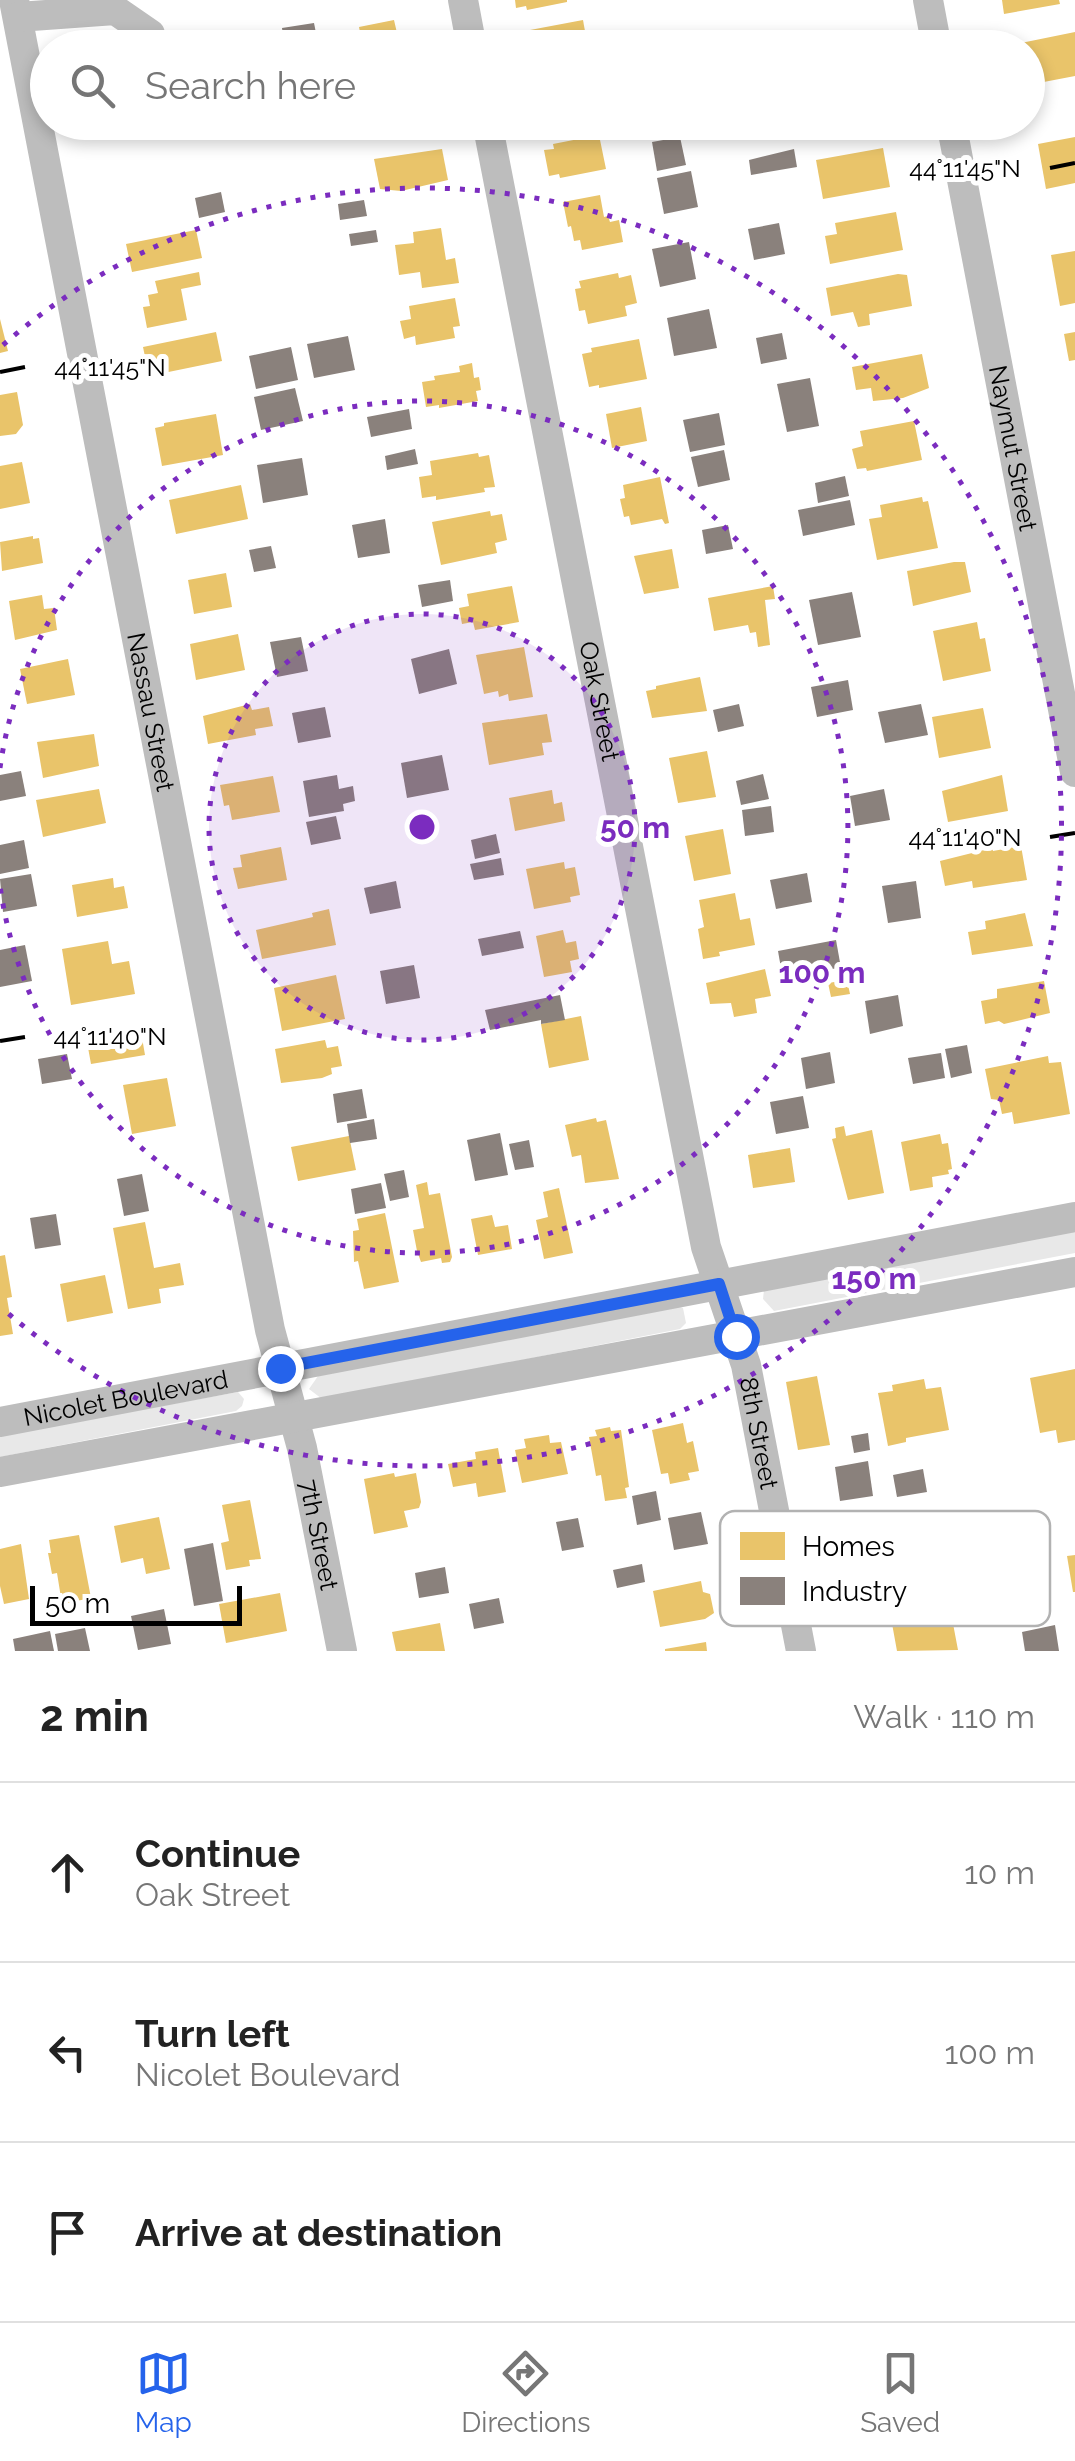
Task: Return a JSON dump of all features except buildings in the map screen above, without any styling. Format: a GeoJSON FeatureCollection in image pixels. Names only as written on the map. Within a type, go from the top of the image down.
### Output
{"type":"FeatureCollection","features":[{"type":"Feature","properties":{"kind":"street"},"geometry":{"type":"LineString","coordinates":[[463,0],[469,30]]}},
{"type":"Feature","properties":{"kind":"street"},"geometry":{"type":"LineString","coordinates":[[928,0],[934,30]]}},
{"type":"Feature","properties":{"kind":"street"},"geometry":{"type":"LineString","coordinates":[[16,9],[116,10],[144,30]]}},
{"type":"Feature","properties":{"kind":"street","name":"Nassau Street"},"geometry":{"type":"LineString","coordinates":[[16,9],[30,82]]}},
{"type":"Feature","properties":{"kind":"street","name":"Nassau Street"},"geometry":{"type":"LineString","coordinates":[[41,140],[270,1330],[296,1420]]}},
{"type":"Feature","properties":{"kind":"street","name":"Oak Street"},"geometry":{"type":"LineString","coordinates":[[491,140],[706,1247],[736,1336]]}},
{"type":"Feature","properties":{"kind":"street","name":"Naymut Street"},"geometry":{"type":"LineString","coordinates":[[955,140],[1075,772]]}},
{"type":"Feature","properties":{"kind":"street","name":"Nicolet Boulevard"},"geometry":{"type":"LineString","coordinates":[[0,1422],[1075,1217]]}},
{"type":"Feature","properties":{"kind":"street","name":"Nicolet Boulevard"},"geometry":{"type":"LineString","coordinates":[[0,1472],[296,1420],[1075,1272]]}},
{"type":"Feature","properties":{"kind":"street","name":"8th Street"},"geometry":{"type":"LineString","coordinates":[[736,1336],[746,1365],[774,1511]]}},
{"type":"Feature","properties":{"kind":"street","name":"7th Street"},"geometry":{"type":"LineString","coordinates":[[296,1420],[342,1651]]}},
{"type":"Feature","properties":{"kind":"street","name":"8th Street"},"geometry":{"type":"LineString","coordinates":[[796,1626],[801,1651]]}},
{"type":"Feature","properties":{"kind":"shaded area"},"geometry":{"type":"Polygon","coordinates":[[[1075,1229],[1075,1253],[774,1311],[763,1299],[764,1290],[1075,1229]]]}},
{"type":"Feature","properties":{"kind":"shaded area"},"geometry":{"type":"Polygon","coordinates":[[[677,1306],[683,1308],[686,1323],[680,1329],[322,1399],[309,1389],[318,1376],[677,1306]]]}},
{"type":"Feature","properties":{"kind":"shaded area"},"geometry":{"type":"Polygon","coordinates":[[[238,1392],[244,1399],[236,1411],[0,1457],[0,1435],[238,1392]]]}},
{"type":"Feature","properties":{"kind":"route"},"geometry":{"type":"LineString","coordinates":[[280,1368],[719,1284],[736,1336]]}}]}
